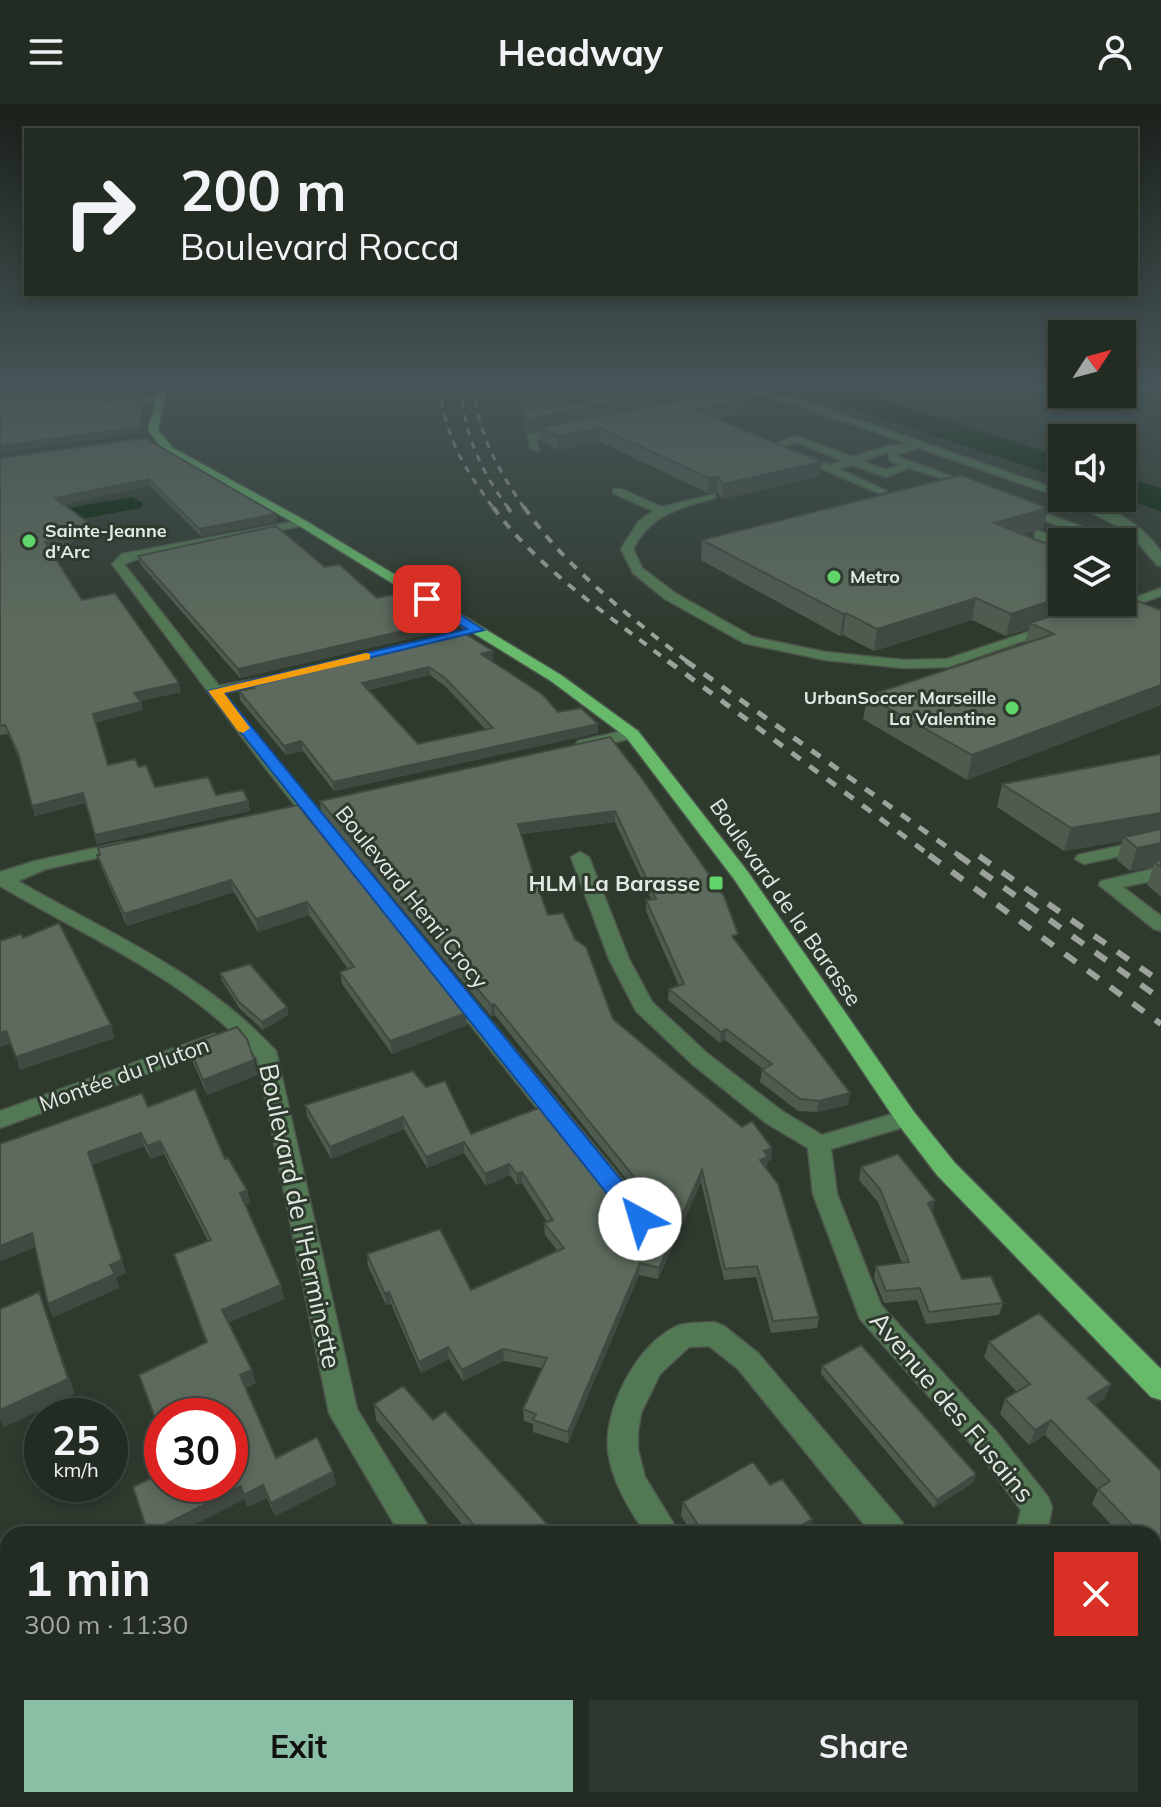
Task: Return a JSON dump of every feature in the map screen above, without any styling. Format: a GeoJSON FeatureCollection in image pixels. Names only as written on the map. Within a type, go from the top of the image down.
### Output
{"type":"FeatureCollection","features":[{"type":"Feature","properties":{"kind":"main road","name":"Boulevard de la Barasse"},"geometry":{"type":"LineString","coordinates":[[199,466],[302,523],[556,678],[632,734],[741,876],[906,1118],[946,1169],[1161,1388]]}},
{"type":"Feature","properties":{"kind":"street"},"geometry":{"type":"LineString","coordinates":[[824,466],[882,491]]}},
{"type":"Feature","properties":{"kind":"street"},"geometry":{"type":"LineString","coordinates":[[830,469],[836,466]]}},
{"type":"Feature","properties":{"kind":"street"},"geometry":{"type":"LineString","coordinates":[[870,466],[886,474]]}},
{"type":"Feature","properties":{"kind":"street"},"geometry":{"type":"LineString","coordinates":[[853,479],[886,474],[904,466]]}},
{"type":"Feature","properties":{"kind":"street"},"geometry":{"type":"LineString","coordinates":[[916,466],[982,492]]}},
{"type":"Feature","properties":{"kind":"street"},"geometry":{"type":"LineString","coordinates":[[976,466],[1048,490]]}},
{"type":"Feature","properties":{"kind":"street"},"geometry":{"type":"LineString","coordinates":[[617,491],[658,509]]}},
{"type":"Feature","properties":{"kind":"street"},"geometry":{"type":"LineString","coordinates":[[711,496],[658,509],[636,530],[627,549],[637,570],[670,596],[749,640],[825,656],[904,664],[948,663],[1062,625]]}},
{"type":"Feature","properties":{"kind":"street"},"geometry":{"type":"LineString","coordinates":[[1011,503],[1076,528]]}},
{"type":"Feature","properties":{"kind":"street"},"geometry":{"type":"LineString","coordinates":[[1101,512],[1124,522],[1155,550],[1161,562]]}},
{"type":"Feature","properties":{"kind":"street","name":"Boulevard Henri Crocy"},"geometry":{"type":"LineString","coordinates":[[302,523],[122,558],[118,564],[215,691],[640,1219]]}},
{"type":"Feature","properties":{"kind":"street"},"geometry":{"type":"LineString","coordinates":[[1039,535],[1048,539]]}},
{"type":"Feature","properties":{"kind":"street"},"geometry":{"type":"LineString","coordinates":[[1136,600],[1161,592]]}},
{"type":"Feature","properties":{"kind":"street"},"geometry":{"type":"LineString","coordinates":[[457,635],[478,630]]}},
{"type":"Feature","properties":{"kind":"street"},"geometry":{"type":"LineString","coordinates":[[215,691],[285,676]]}},
{"type":"Feature","properties":{"kind":"street"},"geometry":{"type":"LineString","coordinates":[[562,749],[632,734]]}},
{"type":"Feature","properties":{"kind":"street"},"geometry":{"type":"LineString","coordinates":[[1084,859],[1161,842]]}},
{"type":"Feature","properties":{"kind":"street"},"geometry":{"type":"LineString","coordinates":[[2,879],[41,865],[135,844]]}},
{"type":"Feature","properties":{"kind":"street"},"geometry":{"type":"LineString","coordinates":[[580,857],[619,959],[643,1006],[700,1059],[774,1117],[819,1144],[906,1118]]}},
{"type":"Feature","properties":{"kind":"street"},"geometry":{"type":"LineString","coordinates":[[1161,873],[1108,885],[1161,925]]}},
{"type":"Feature","properties":{"kind":"street","name":"Boulevard de l'Herminette"},"geometry":{"type":"LineString","coordinates":[[2,879],[25,895],[166,970],[247,1029],[268,1056],[343,1413],[412,1526]]}},
{"type":"Feature","properties":{"kind":"street","name":"Montée du Pluton"},"geometry":{"type":"LineString","coordinates":[[0,1120],[247,1029]]}},
{"type":"Feature","properties":{"kind":"street","name":"Avenue des Fusains"},"geometry":{"type":"LineString","coordinates":[[819,1144],[825,1194],[870,1311],[986,1440],[1037,1507],[1033,1526]]}},
{"type":"Feature","properties":{"kind":"street"},"geometry":{"type":"LineString","coordinates":[[658,1526],[641,1501],[625,1467],[621,1432],[630,1402],[646,1370],[683,1336],[714,1334],[748,1361],[885,1526]]}},
{"type":"Feature","properties":{"kind":"building"},"geometry":{"type":"Polygon","coordinates":[[[0,466],[194,466],[276,514],[199,529],[149,479],[55,498],[87,522],[66,538],[45,542],[82,600],[115,593],[179,683],[134,693],[141,702],[93,714],[108,765],[135,759],[139,767],[146,765],[155,787],[208,777],[216,795],[243,790],[248,801],[95,835],[83,793],[32,806],[18,753],[5,725],[0,726],[0,466]]]}},
{"type":"Feature","properties":{"kind":"building"},"geometry":{"type":"Polygon","coordinates":[[[684,466],[802,466],[723,484],[718,477],[709,478],[684,466]]]}},
{"type":"Feature","properties":{"kind":"building"},"geometry":{"type":"Polygon","coordinates":[[[961,475],[1048,508],[994,523],[1048,545],[1048,602],[1011,614],[976,598],[877,629],[702,540],[961,475]]]}},
{"type":"Feature","properties":{"kind":"building"},"geometry":{"type":"Polygon","coordinates":[[[276,526],[325,567],[339,564],[377,598],[401,593],[447,621],[238,669],[138,556],[276,526]]]}},
{"type":"Feature","properties":{"kind":"building","name":"UrbanSoccer Marseille La Valentine"},"geometry":{"type":"Polygon","coordinates":[[[1136,600],[1161,610],[1161,685],[972,755],[867,696],[1054,634],[1030,623],[1051,616],[1136,616],[1136,600]]]}},
{"type":"Feature","properties":{"kind":"building"},"geometry":{"type":"Polygon","coordinates":[[[461,631],[493,651],[481,654],[542,694],[558,712],[581,708],[598,724],[333,782],[301,741],[284,746],[239,691],[254,688],[248,681],[461,631]],[[429,667],[362,683],[418,744],[493,728],[445,678],[429,667]]]}},
{"type":"Feature","properties":{"kind":"building"},"geometry":{"type":"Polygon","coordinates":[[[610,737],[724,896],[738,934],[732,936],[850,1093],[819,1101],[800,1099],[762,1070],[772,1064],[726,1029],[721,1032],[669,989],[684,984],[646,900],[656,899],[615,811],[518,824],[548,915],[563,913],[575,939],[586,947],[613,1019],[742,1127],[752,1121],[772,1148],[764,1151],[768,1157],[760,1160],[778,1184],[819,1317],[773,1321],[757,1266],[725,1269],[702,1170],[659,1268],[640,1263],[568,1432],[533,1420],[536,1414],[523,1409],[547,1358],[503,1349],[462,1370],[448,1347],[419,1362],[389,1292],[385,1294],[367,1254],[440,1229],[471,1290],[564,1248],[544,1223],[553,1220],[522,1172],[517,1174],[509,1164],[485,1174],[464,1142],[426,1157],[403,1117],[330,1147],[305,1105],[413,1071],[426,1087],[445,1081],[471,1134],[541,1107],[629,1216],[641,1220],[650,1217],[656,1209],[652,1199],[494,1004],[491,1005],[320,801],[610,737]]]}},
{"type":"Feature","properties":{"kind":"building"},"geometry":{"type":"Polygon","coordinates":[[[1161,754],[1161,813],[1071,828],[1002,784],[1161,754]]]}},
{"type":"Feature","properties":{"kind":"building"},"geometry":{"type":"Polygon","coordinates":[[[298,805],[466,1013],[390,1041],[340,972],[354,967],[307,902],[256,919],[231,880],[124,914],[97,855],[100,855],[98,848],[298,805]]]}},
{"type":"Feature","properties":{"kind":"building"},"geometry":{"type":"Polygon","coordinates":[[[1161,829],[1161,843],[1137,848],[1124,837],[1161,829]]]}},
{"type":"Feature","properties":{"kind":"building"},"geometry":{"type":"Polygon","coordinates":[[[59,923],[111,1025],[16,1057],[6,1031],[0,1033],[0,941],[21,934],[23,938],[59,923]]]}},
{"type":"Feature","properties":{"kind":"building"},"geometry":{"type":"Polygon","coordinates":[[[250,964],[287,1007],[262,1022],[239,1002],[220,973],[250,964]]]}},
{"type":"Feature","properties":{"kind":"building"},"geometry":{"type":"Polygon","coordinates":[[[237,1027],[247,1039],[254,1060],[203,1080],[188,1045],[237,1027]]]}},
{"type":"Feature","properties":{"kind":"building"},"geometry":{"type":"Polygon","coordinates":[[[195,1089],[225,1159],[228,1158],[247,1190],[240,1193],[281,1285],[222,1310],[252,1370],[240,1375],[276,1458],[317,1437],[333,1472],[271,1503],[263,1485],[248,1493],[248,1398],[148,1398],[139,1375],[207,1342],[174,1254],[211,1240],[160,1141],[147,1146],[141,1133],[88,1152],[122,1260],[110,1265],[115,1274],[48,1304],[32,1233],[0,1246],[0,1144],[142,1093],[148,1107],[195,1089]]]}},
{"type":"Feature","properties":{"kind":"building"},"geometry":{"type":"Polygon","coordinates":[[[898,1154],[935,1200],[928,1203],[962,1279],[991,1276],[1003,1303],[929,1312],[920,1288],[886,1291],[876,1266],[909,1262],[880,1189],[861,1167],[898,1154]]]}},
{"type":"Feature","properties":{"kind":"building"},"geometry":{"type":"Polygon","coordinates":[[[39,1292],[68,1379],[0,1410],[0,1309],[39,1292]]]}},
{"type":"Feature","properties":{"kind":"building"},"geometry":{"type":"Polygon","coordinates":[[[1039,1313],[1111,1384],[1088,1398],[1161,1471],[1161,1526],[1133,1526],[1098,1489],[1110,1481],[1051,1420],[1035,1430],[1005,1399],[1030,1384],[989,1342],[1039,1313]]]}},
{"type":"Feature","properties":{"kind":"building"},"geometry":{"type":"Polygon","coordinates":[[[861,1345],[976,1474],[937,1500],[822,1366],[861,1345]]]}},
{"type":"Feature","properties":{"kind":"building"},"geometry":{"type":"Polygon","coordinates":[[[403,1386],[433,1420],[445,1411],[549,1526],[474,1526],[374,1404],[403,1386]]]}},
{"type":"Feature","properties":{"kind":"building"},"geometry":{"type":"Polygon","coordinates":[[[753,1462],[770,1485],[782,1479],[812,1519],[801,1526],[699,1526],[683,1502],[753,1462]]]}},
{"type":"Feature","properties":{"kind":"building"},"geometry":{"type":"Polygon","coordinates":[[[144,1482],[144,1502],[209,1502],[162,1526],[146,1526],[133,1487],[144,1482]]]}},
{"type":"Feature","properties":{"kind":"waterway"},"geometry":{"type":"LineString","coordinates":[[1136,491],[1161,500]]}},
{"type":"Feature","properties":{"kind":"waterway"},"geometry":{"type":"LineString","coordinates":[[0,527],[132,503]]}},
{"type":"Feature","properties":{"kind":"railway"},"geometry":{"type":"LineString","coordinates":[[466,466],[494,509]]}},
{"type":"Feature","properties":{"kind":"railway"},"geometry":{"type":"LineString","coordinates":[[483,466],[509,509]]}},
{"type":"Feature","properties":{"kind":"railway"},"geometry":{"type":"LineString","coordinates":[[499,466],[525,509]]}},
{"type":"Feature","properties":{"kind":"railway"},"geometry":{"type":"LineString","coordinates":[[493,507],[511,530],[553,571],[670,663]]}},
{"type":"Feature","properties":{"kind":"railway"},"geometry":{"type":"LineString","coordinates":[[507,507],[511,512]]}},
{"type":"Feature","properties":{"kind":"railway"},"geometry":{"type":"LineString","coordinates":[[524,507],[580,571],[622,610],[689,663]]}},
{"type":"Feature","properties":{"kind":"railway"},"geometry":{"type":"LineString","coordinates":[[668,661],[932,857]]}},
{"type":"Feature","properties":{"kind":"railway"},"geometry":{"type":"LineString","coordinates":[[686,661],[961,857]]}},
{"type":"Feature","properties":{"kind":"railway"},"geometry":{"type":"LineString","coordinates":[[929,855],[1161,1024]]}},
{"type":"Feature","properties":{"kind":"railway"},"geometry":{"type":"LineString","coordinates":[[958,855],[1161,999]]}},
{"type":"Feature","properties":{"kind":"railway"},"geometry":{"type":"LineString","coordinates":[[979,856],[1161,982]]}},
{"type":"Feature","properties":{"kind":"slow traffic"},"geometry":{"type":"LineString","coordinates":[[243,728],[215,691],[366,656]]}},
{"type":"Feature","properties":{"kind":"place","name":"Sainte-Jeanne d'Arc"},"geometry":{"type":"Point","coordinates":[29,541]}},
{"type":"Feature","properties":{"kind":"place","name":"Metro"},"geometry":{"type":"Point","coordinates":[834,577]}},
{"type":"Feature","properties":{"kind":"place","name":"UrbanSoccer Marseille La Valentine"},"geometry":{"type":"Point","coordinates":[1012,708]}},
{"type":"Feature","properties":{"kind":"place","name":"HLM La Barasse"},"geometry":{"type":"Point","coordinates":[716,883]}},
{"type":"Feature","properties":{"kind":"route"},"geometry":{"type":"LineString","coordinates":[[427,599],[478,630],[215,691],[273,767],[640,1219]]}}]}
